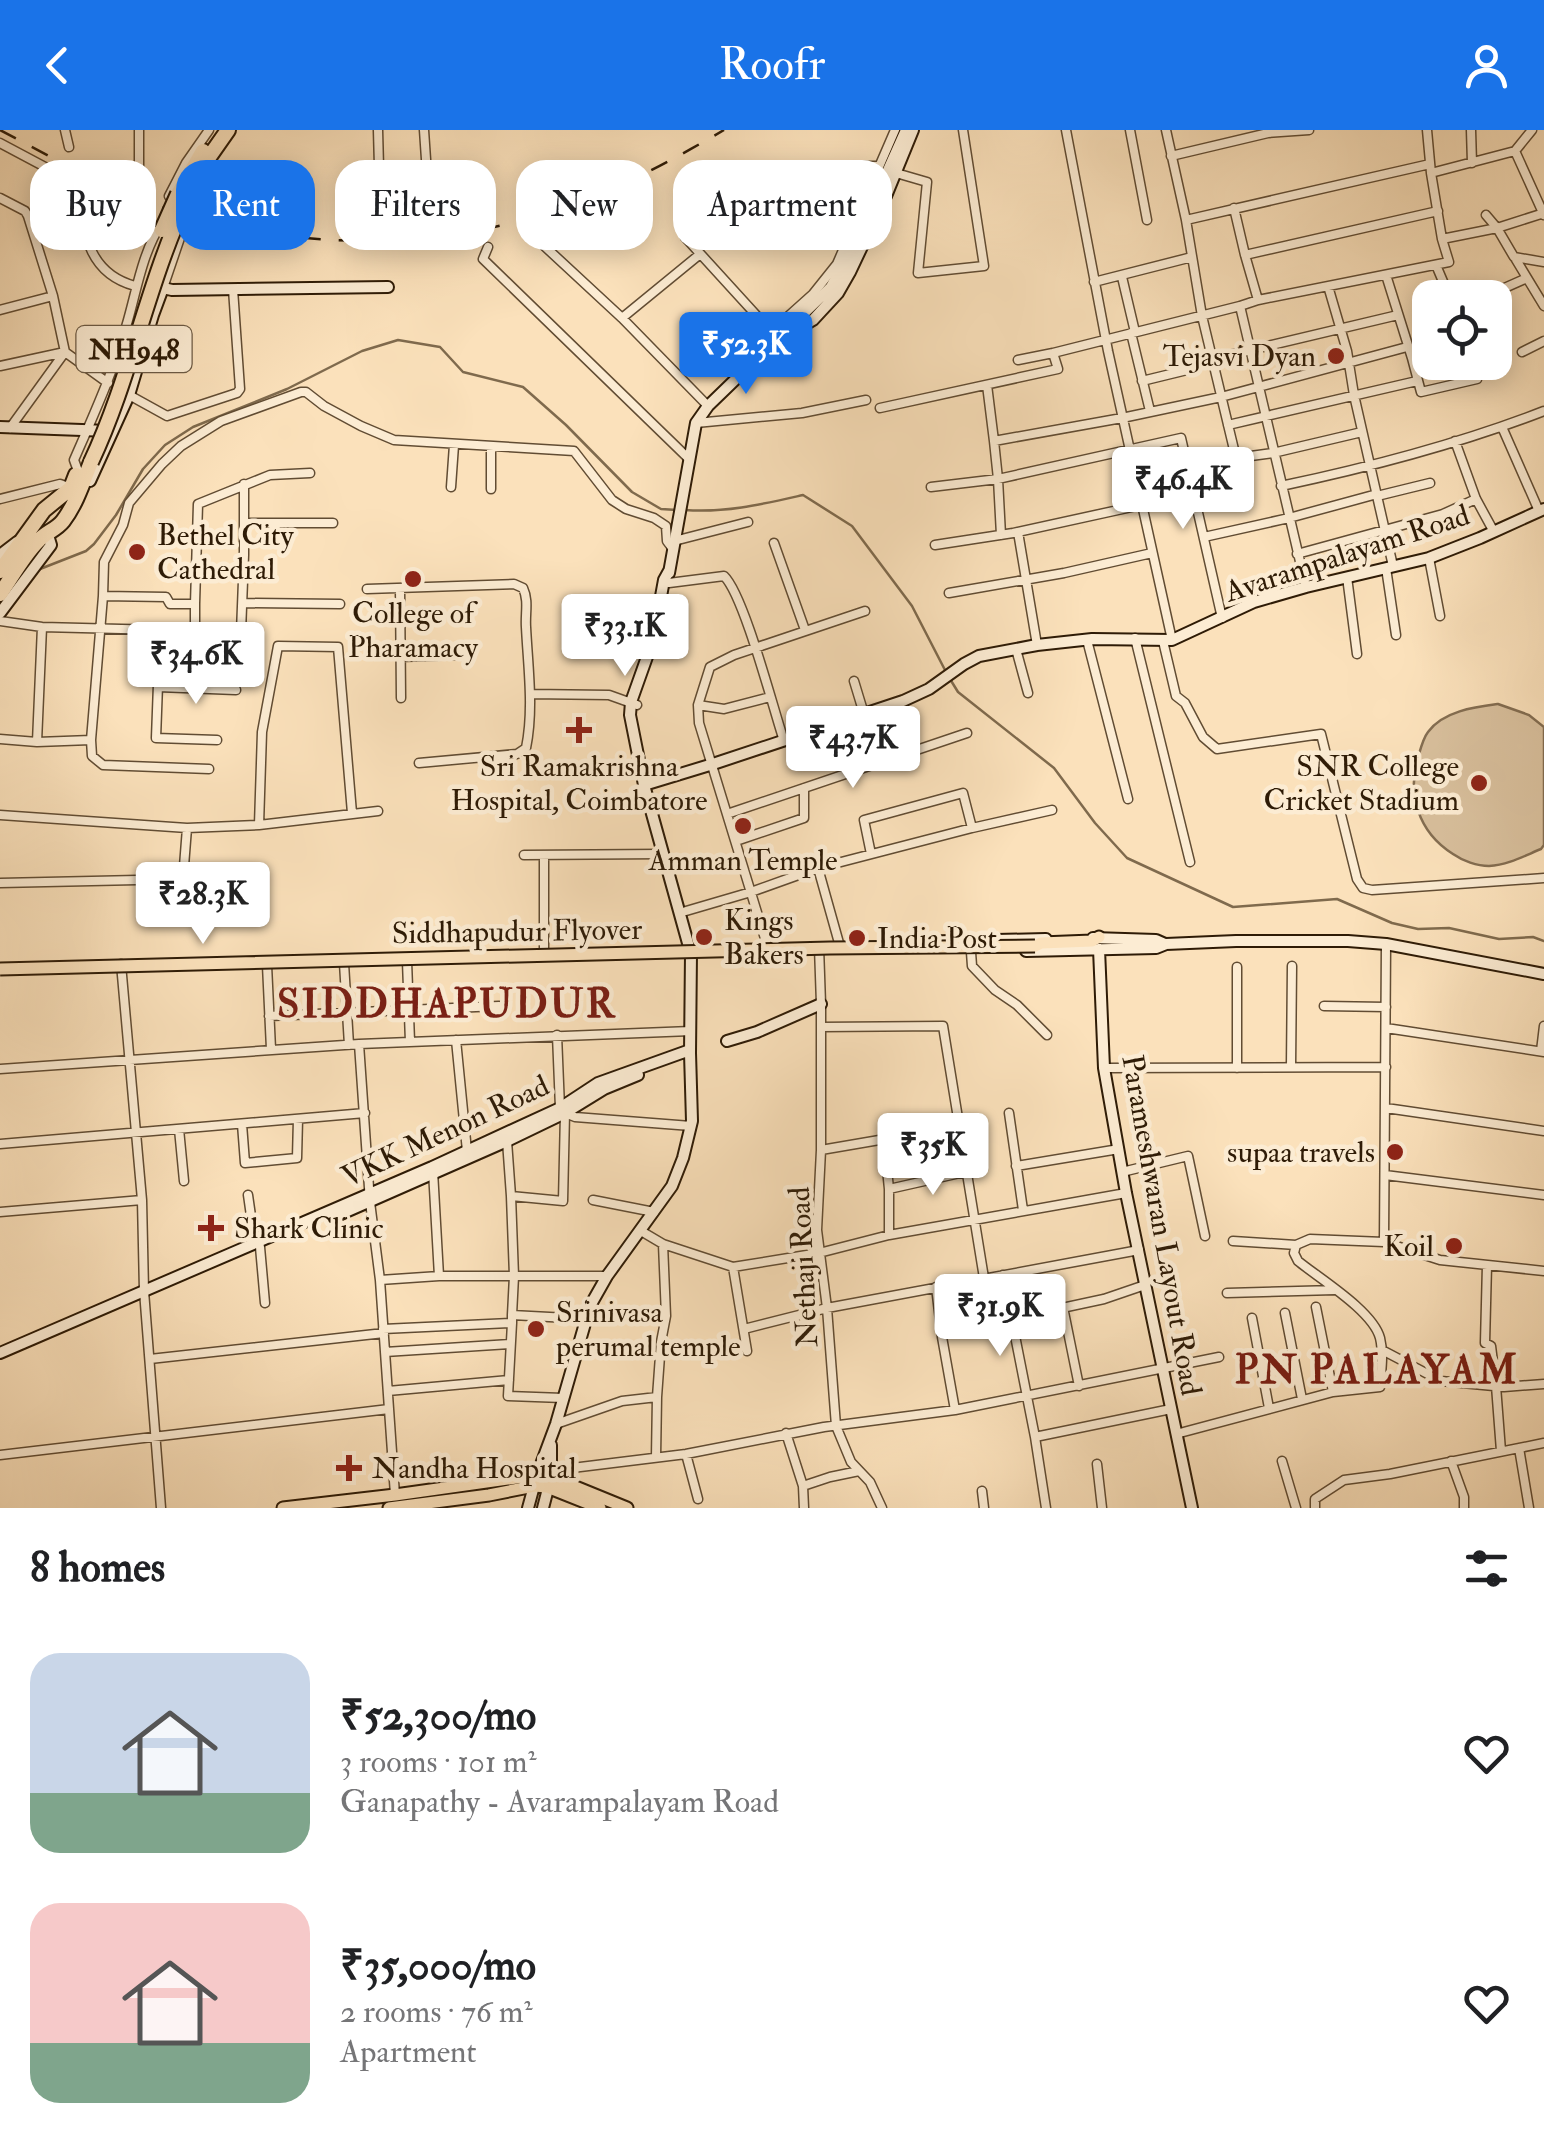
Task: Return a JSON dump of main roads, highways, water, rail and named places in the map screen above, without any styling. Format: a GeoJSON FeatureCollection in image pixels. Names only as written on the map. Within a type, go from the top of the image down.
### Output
{"type":"FeatureCollection","features":[{"type":"Feature","properties":{"kind":"highway","name":"NH948"},"geometry":{"type":"LineString","coordinates":[[11,564],[55,527],[76,487],[116,378],[162,230],[191,168],[217,130]]}},
{"type":"Feature","properties":{"kind":"highway","name":"NH948"},"geometry":{"type":"LineString","coordinates":[[85,464],[128,371],[167,242],[197,178],[228,130]]}},
{"type":"Feature","properties":{"kind":"highway","name":"NH948"},"geometry":{"type":"LineString","coordinates":[[0,594],[16,542],[50,506],[76,487]]}},
{"type":"Feature","properties":{"kind":"highway"},"geometry":{"type":"LineString","coordinates":[[37,519],[43,526],[55,527],[60,510],[50,506]]}},
{"type":"Feature","properties":{"kind":"main road","name":"Siddhapudur Flyover"},"geometry":{"type":"LineString","coordinates":[[0,969],[1099,943]]}},
{"type":"Feature","properties":{"kind":"main road","name":"Siddhapudur Flyover"},"geometry":{"type":"LineString","coordinates":[[1062,944],[1081,950]]}},
{"type":"Feature","properties":{"kind":"main road"},"geometry":{"type":"LineString","coordinates":[[283,1508],[542,1481],[627,1508]]}},
{"type":"Feature","properties":{"kind":"main road"},"geometry":{"type":"LineString","coordinates":[[389,1508],[489,1495],[542,1481],[600,1508]]}},
{"type":"Feature","properties":{"kind":"waterway"},"geometry":{"type":"LineString","coordinates":[[40,569],[94,544],[143,469],[165,445],[193,427],[287,389],[362,351],[398,340],[440,347],[463,372],[523,387],[632,492],[661,509],[677,510]]}},
{"type":"Feature","properties":{"kind":"waterway"},"geometry":{"type":"LineString","coordinates":[[685,510],[730,509],[803,495],[852,526],[912,606],[946,672]]}},
{"type":"Feature","properties":{"kind":"waterway"},"geometry":{"type":"LineString","coordinates":[[950,679],[958,692],[1054,768],[1127,858],[1233,907],[1337,899],[1392,923],[1418,929],[1449,928],[1499,939],[1533,937],[1544,941]]}},
{"type":"Feature","properties":{"kind":"railway"},"geometry":{"type":"LineString","coordinates":[[0,130],[112,187],[202,219],[255,231],[362,241],[470,232],[523,220],[613,188],[724,130]]}},
{"type":"Feature","properties":{"kind":"place","name":"Tejasvi Dyan"},"geometry":{"type":"Point","coordinates":[1336,356]}},
{"type":"Feature","properties":{"kind":"place","name":"Bethel City Cathedral"},"geometry":{"type":"Point","coordinates":[137,552]}},
{"type":"Feature","properties":{"kind":"place","name":"College of Pharamacy"},"geometry":{"type":"Point","coordinates":[413,579]}},
{"type":"Feature","properties":{"kind":"place","name":"Sri Ramakrishna Hospital, Coimbatore"},"geometry":{"type":"Point","coordinates":[579,730]}},
{"type":"Feature","properties":{"kind":"place","name":"SNR College Cricket Stadium"},"geometry":{"type":"Point","coordinates":[1479,783]}},
{"type":"Feature","properties":{"kind":"place","name":"Amman Temple"},"geometry":{"type":"Point","coordinates":[743,826]}},
{"type":"Feature","properties":{"kind":"place","name":"Kings Bakers"},"geometry":{"type":"Point","coordinates":[704,937]}},
{"type":"Feature","properties":{"kind":"place","name":"India Post"},"geometry":{"type":"Point","coordinates":[857,938]}},
{"type":"Feature","properties":{"kind":"place","name":"supaa travels"},"geometry":{"type":"Point","coordinates":[1395,1152]}},
{"type":"Feature","properties":{"kind":"place","name":"Shark Clinic"},"geometry":{"type":"Point","coordinates":[211,1228]}},
{"type":"Feature","properties":{"kind":"place","name":"Koil"},"geometry":{"type":"Point","coordinates":[1454,1246]}},
{"type":"Feature","properties":{"kind":"place","name":"Srinivasa perumal temple"},"geometry":{"type":"Point","coordinates":[536,1329]}},
{"type":"Feature","properties":{"kind":"place","name":"Nandha Hospital"},"geometry":{"type":"Point","coordinates":[349,1468]}},
{"type":"Feature","properties":{"kind":"district","name":"SIDDHAPUDUR"},"geometry":{"type":"Point","coordinates":[447,1003]}},
{"type":"Feature","properties":{"kind":"district","name":"PN PALAYAM"},"geometry":{"type":"Point","coordinates":[1377,1369]}}]}
